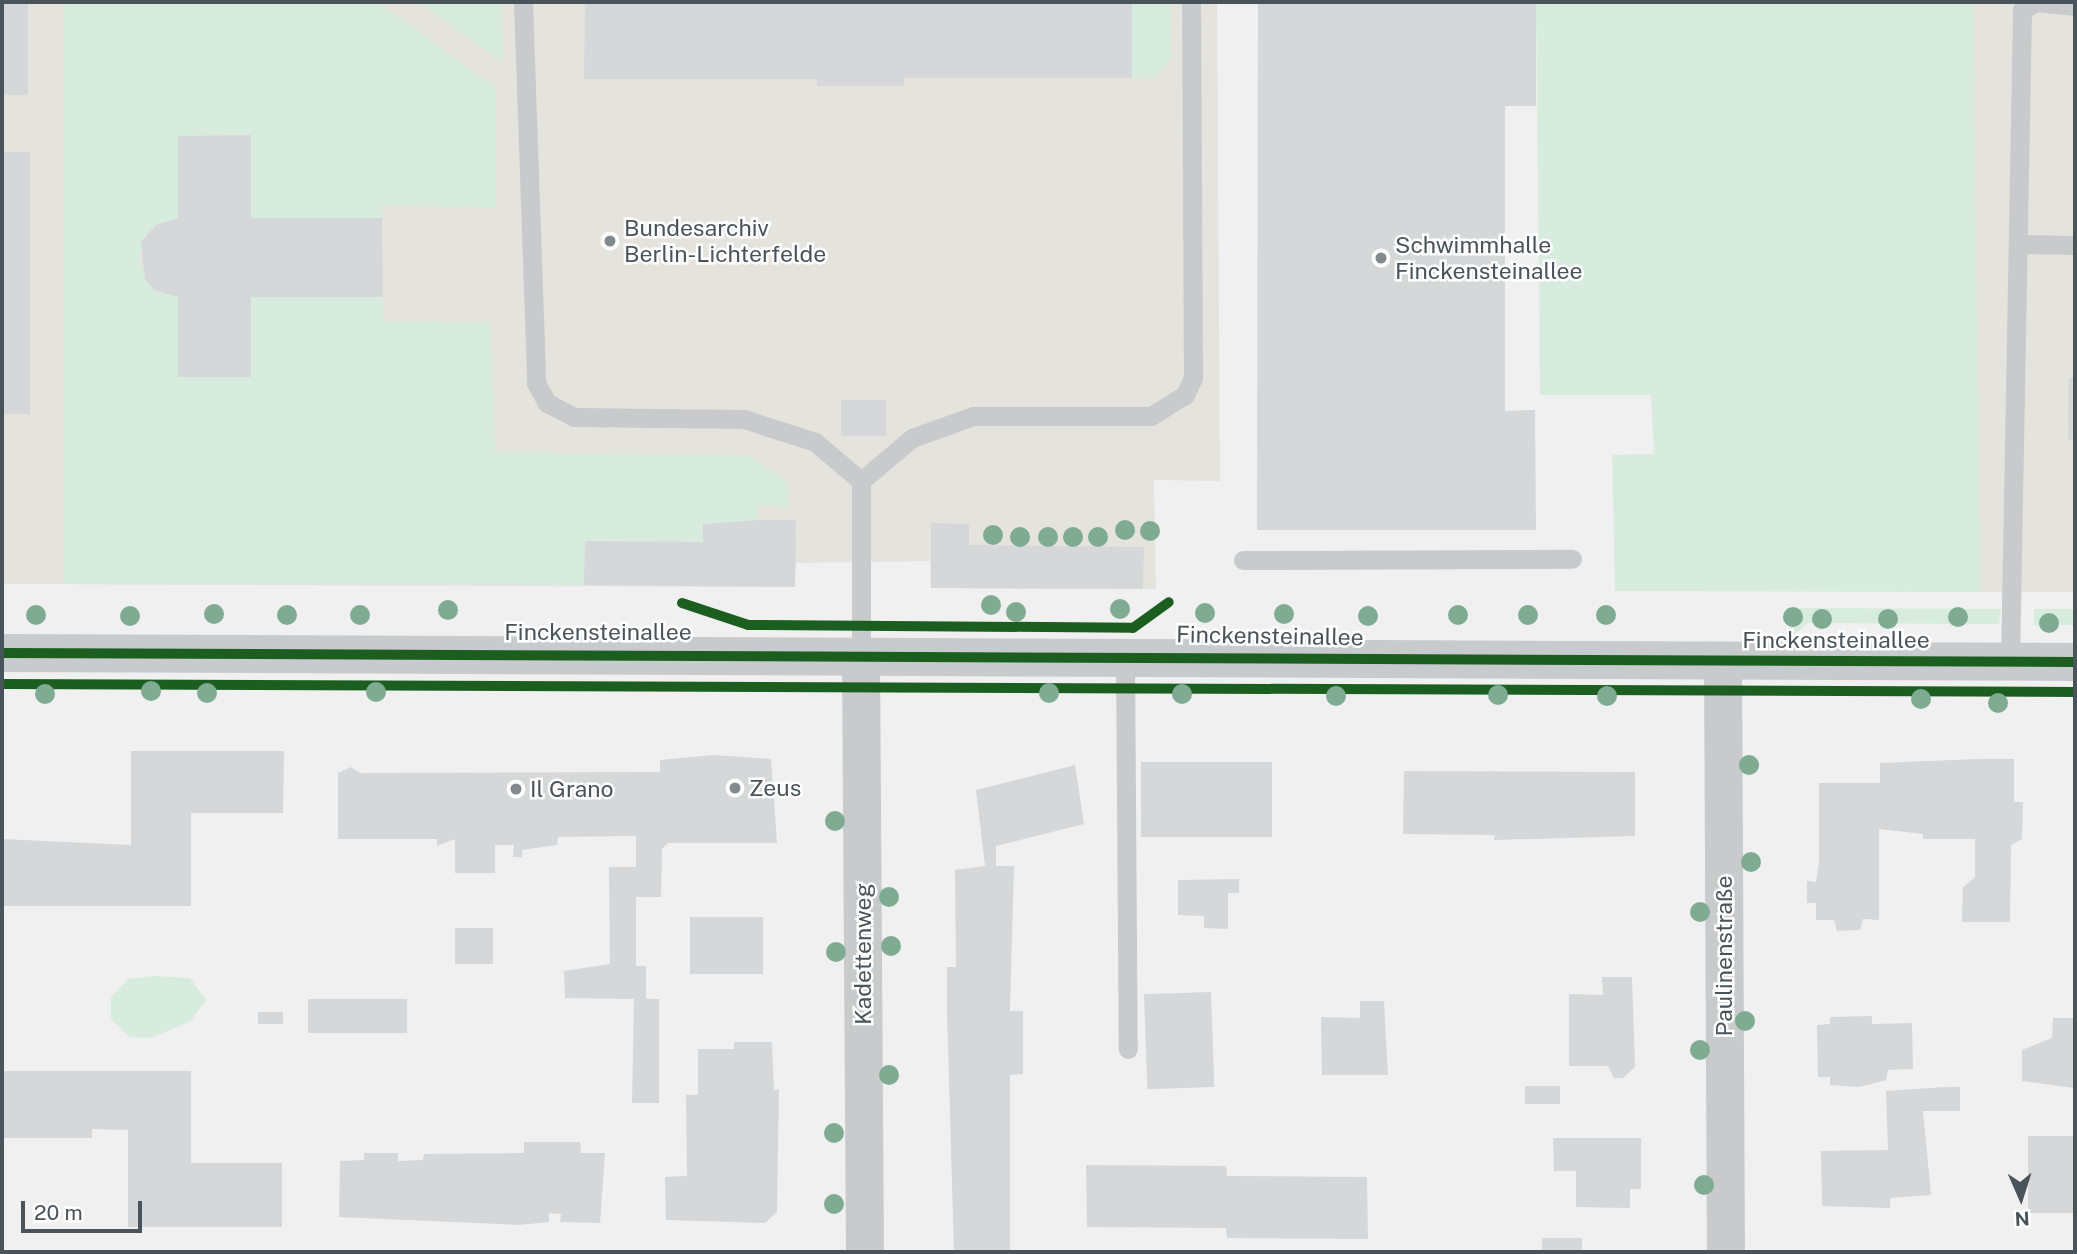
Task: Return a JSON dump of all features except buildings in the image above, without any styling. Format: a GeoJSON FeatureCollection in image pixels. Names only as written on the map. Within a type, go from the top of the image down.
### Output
{"type":"FeatureCollection","features":[{"type":"Feature","properties":{"kind":"street","name":"Finckensteinallee"},"geometry":{"type":"LineString","coordinates":[[2,653],[2075,662]]}},
{"type":"Feature","properties":{"kind":"street","name":"Kadettenweg"},"geometry":{"type":"LineString","coordinates":[[861,655],[865,1252]]}},
{"type":"Feature","properties":{"kind":"street","name":"Paulinenstraße"},"geometry":{"type":"LineString","coordinates":[[1723,661],[1726,1252]]}},
{"type":"Feature","properties":{"kind":"lane"},"geometry":{"type":"LineString","coordinates":[[523,2],[536,383],[547,403],[574,416],[744,419],[815,442],[861,481],[861,655]]}},
{"type":"Feature","properties":{"kind":"lane"},"geometry":{"type":"LineString","coordinates":[[861,481],[912,438],[973,416],[1152,416],[1185,395],[1192,378],[1191,2]]}},
{"type":"Feature","properties":{"kind":"lane"},"geometry":{"type":"LineString","coordinates":[[2010,661],[2022,10],[2036,2],[2075,6]]}},
{"type":"Feature","properties":{"kind":"lane"},"geometry":{"type":"LineString","coordinates":[[2018,244],[2075,245]]}},
{"type":"Feature","properties":{"kind":"lane"},"geometry":{"type":"LineString","coordinates":[[1244,561],[1572,559]]}},
{"type":"Feature","properties":{"kind":"lane"},"geometry":{"type":"LineString","coordinates":[[1125,656],[1128,1049]]}},
{"type":"Feature","properties":{"kind":"shaded area","name":"Bundesarchiv Berlin-Lichterfelde"},"geometry":{"type":"Polygon","coordinates":[[[2,2],[1217,2],[1220,481],[1154,480],[1156,589],[931,588],[930,561],[796,563],[795,587],[2,584],[2,2]]]}},
{"type":"Feature","properties":{"kind":"shaded area"},"geometry":{"type":"Polygon","coordinates":[[[1973,2],[2075,2],[2075,592],[1973,592],[1973,2]]]}},
{"type":"Feature","properties":{"kind":"green space"},"geometry":{"type":"Polygon","coordinates":[[[64,2],[378,2],[496,88],[496,208],[383,205],[382,218],[251,218],[251,135],[178,136],[178,218],[150,230],[138,258],[150,286],[178,297],[178,377],[251,377],[251,297],[383,297],[383,321],[490,322],[495,452],[751,456],[787,482],[789,507],[757,504],[757,524],[704,524],[703,542],[585,541],[584,585],[64,584],[64,2]]]}},
{"type":"Feature","properties":{"kind":"green space"},"geometry":{"type":"Polygon","coordinates":[[[418,2],[502,2],[503,63],[418,2]]]}},
{"type":"Feature","properties":{"kind":"green space"},"geometry":{"type":"Polygon","coordinates":[[[1132,2],[1171,2],[1171,58],[1155,78],[1132,78],[1132,2]]]}},
{"type":"Feature","properties":{"kind":"green space"},"geometry":{"type":"Polygon","coordinates":[[[1536,2],[1973,2],[1980,592],[1615,591],[1612,455],[1654,454],[1651,395],[1540,395],[1536,2]]]}},
{"type":"Feature","properties":{"kind":"green space"},"geometry":{"type":"Polygon","coordinates":[[[1786,608],[2001,609],[1999,624],[1808,623],[1791,638],[1786,608]]]}},
{"type":"Feature","properties":{"kind":"green space"},"geometry":{"type":"Polygon","coordinates":[[[2034,609],[2075,609],[2075,625],[2034,625],[2034,609]]]}},
{"type":"Feature","properties":{"kind":"green space"},"geometry":{"type":"Polygon","coordinates":[[[153,976],[190,978],[206,1000],[190,1022],[150,1038],[130,1037],[111,1019],[111,997],[128,979],[153,976]]]}},
{"type":"Feature","properties":{"kind":"cycle path"},"geometry":{"type":"LineString","coordinates":[[682,603],[748,625],[1133,628],[1169,602]]}},
{"type":"Feature","properties":{"kind":"cycle path"},"geometry":{"type":"LineString","coordinates":[[2,653],[2075,662]]}},
{"type":"Feature","properties":{"kind":"cycle path"},"geometry":{"type":"LineString","coordinates":[[2,684],[2075,692]]}},
{"type":"Feature","properties":{"kind":"place","name":"Bundesarchiv Berlin-Lichterfelde"},"geometry":{"type":"Point","coordinates":[610,241]}},
{"type":"Feature","properties":{"kind":"place","name":"Schwimmhalle Finckensteinallee"},"geometry":{"type":"Point","coordinates":[1381,258]}},
{"type":"Feature","properties":{"kind":"place","name":"Zeus"},"geometry":{"type":"Point","coordinates":[735,788]}},
{"type":"Feature","properties":{"kind":"place","name":"Il Grano"},"geometry":{"type":"Point","coordinates":[516,789]}}]}
